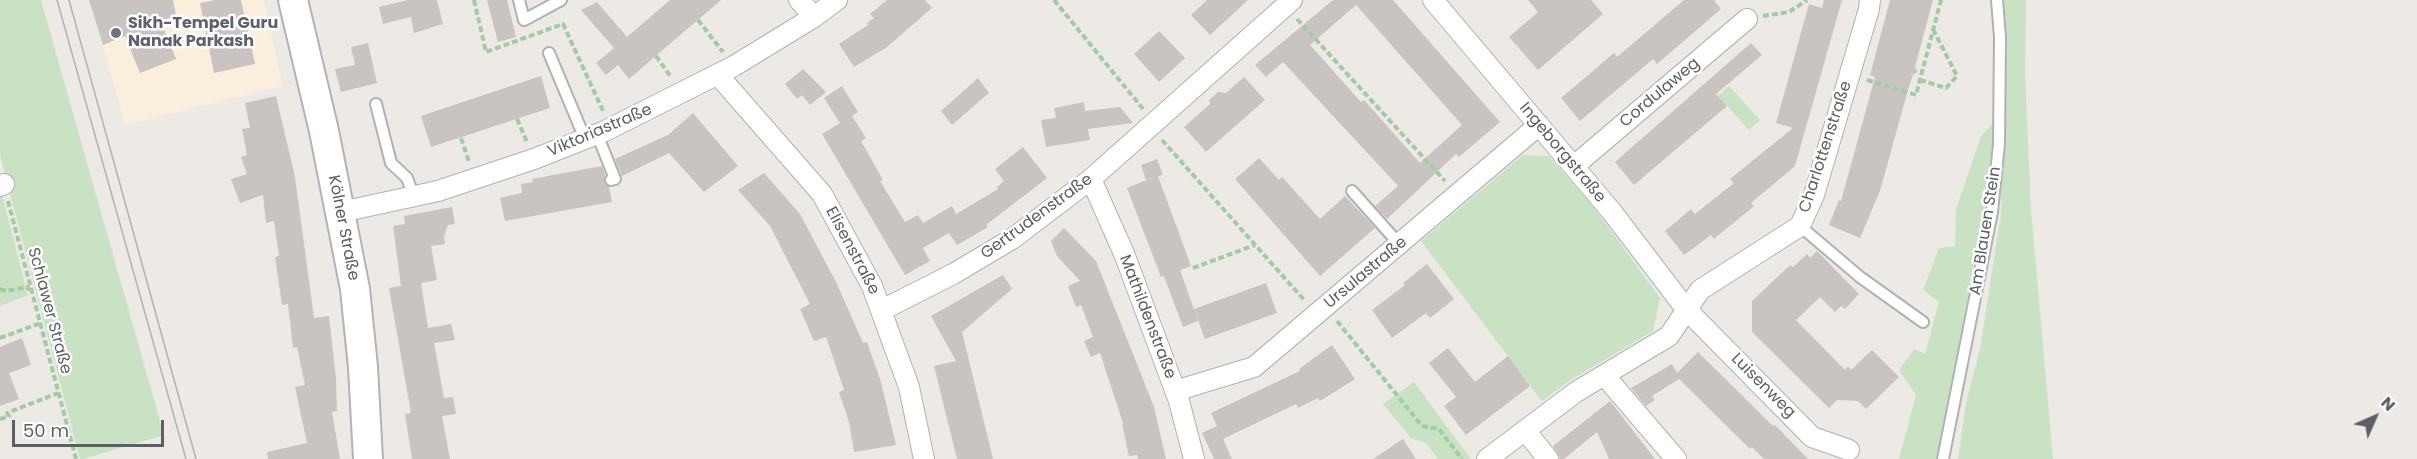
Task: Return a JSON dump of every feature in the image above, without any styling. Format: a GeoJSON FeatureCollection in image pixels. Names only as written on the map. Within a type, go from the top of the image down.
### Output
{"type":"FeatureCollection","features":[{"type":"Feature","properties":{"kind":"main road","name":"Kölner Straße"},"geometry":{"type":"LineString","coordinates":[[293,0],[341,212],[355,289],[363,367],[368,459]]}},
{"type":"Feature","properties":{"kind":"street"},"geometry":{"type":"LineString","coordinates":[[799,0],[814,17]]}},
{"type":"Feature","properties":{"kind":"street","name":"Viktoriastraße"},"geometry":{"type":"LineString","coordinates":[[341,212],[414,197],[534,159],[591,136],[726,71],[814,17],[837,0]]}},
{"type":"Feature","properties":{"kind":"street","name":"Ingeborgstraße"},"geometry":{"type":"LineString","coordinates":[[1433,0],[1574,166],[1686,309]]}},
{"type":"Feature","properties":{"kind":"street","name":"Charlottenstraße"},"geometry":{"type":"LineString","coordinates":[[1487,459],[1604,375],[1669,336],[1700,290],[1800,226],[1814,195],[1870,0]]}},
{"type":"Feature","properties":{"kind":"street","name":"Gertrudenstraße"},"geometry":{"type":"LineString","coordinates":[[882,310],[953,274],[1012,239],[1091,179],[1288,3]]}},
{"type":"Feature","properties":{"kind":"street","name":"Cordulaweg"},"geometry":{"type":"LineString","coordinates":[[1574,166],[1747,19]]}},
{"type":"Feature","properties":{"kind":"street","name":"Elisenstraße"},"geometry":{"type":"LineString","coordinates":[[726,71],[822,194],[872,286],[909,387],[924,459]]}},
{"type":"Feature","properties":{"kind":"street","name":"Ursulastraße"},"geometry":{"type":"LineString","coordinates":[[1176,391],[1254,367],[1539,125]]}},
{"type":"Feature","properties":{"kind":"street","name":"Mathildenstraße"},"geometry":{"type":"LineString","coordinates":[[1091,179],[1125,256],[1176,391],[1194,459]]}},
{"type":"Feature","properties":{"kind":"street","name":"Luisenweg"},"geometry":{"type":"LineString","coordinates":[[1686,309],[1812,436],[1849,450]]}},
{"type":"Feature","properties":{"kind":"street"},"geometry":{"type":"LineString","coordinates":[[1604,375],[1677,459]]}},
{"type":"Feature","properties":{"kind":"street"},"geometry":{"type":"LineString","coordinates":[[1525,430],[1548,459]]}},
{"type":"Feature","properties":{"kind":"lane"},"geometry":{"type":"LineString","coordinates":[[519,0],[524,20],[561,0]]}},
{"type":"Feature","properties":{"kind":"lane","name":"Am Blauen Stein"},"geometry":{"type":"LineString","coordinates":[[1943,459],[1992,212],[1999,144],[2000,37],[1996,0]]}},
{"type":"Feature","properties":{"kind":"lane"},"geometry":{"type":"LineString","coordinates":[[549,52],[615,179],[611,180]]}},
{"type":"Feature","properties":{"kind":"lane"},"geometry":{"type":"LineString","coordinates":[[376,104],[391,163],[407,178],[414,197]]}},
{"type":"Feature","properties":{"kind":"lane"},"geometry":{"type":"LineString","coordinates":[[1352,191],[1400,245]]}},
{"type":"Feature","properties":{"kind":"lane"},"geometry":{"type":"LineString","coordinates":[[1800,226],[1860,278],[1923,322]]}},
{"type":"Feature","properties":{"kind":"path"},"geometry":{"type":"LineString","coordinates":[[1054,0],[1152,125],[1255,244],[1321,310],[1422,426],[1439,429],[1462,459]]}},
{"type":"Feature","properties":{"kind":"path"},"geometry":{"type":"LineString","coordinates":[[1747,19],[1790,12],[1807,0]]}},
{"type":"Feature","properties":{"kind":"path"},"geometry":{"type":"LineString","coordinates":[[1850,75],[1916,95],[1941,0]]}},
{"type":"Feature","properties":{"kind":"path"},"geometry":{"type":"LineString","coordinates":[[1288,3],[1458,195]]}},
{"type":"Feature","properties":{"kind":"path"},"geometry":{"type":"LineString","coordinates":[[698,20],[726,71]]}},
{"type":"Feature","properties":{"kind":"path"},"geometry":{"type":"LineString","coordinates":[[1920,80],[1946,88],[1957,76],[1933,30]]}},
{"type":"Feature","properties":{"kind":"path","name":"Schlawer Straße"},"geometry":{"type":"LineString","coordinates":[[2,185],[76,459]]}},
{"type":"Feature","properties":{"kind":"path"},"geometry":{"type":"LineString","coordinates":[[1193,268],[1255,244]]}},
{"type":"Feature","properties":{"kind":"path"},"geometry":{"type":"LineString","coordinates":[[0,289],[6,291],[27,287],[31,290]]}},
{"type":"Feature","properties":{"kind":"path"},"geometry":{"type":"LineString","coordinates":[[0,338],[40,323]]}},
{"type":"Feature","properties":{"kind":"path"},"geometry":{"type":"LineString","coordinates":[[0,419],[9,416],[7,413],[58,393]]}},
{"type":"Feature","properties":{"kind":"shaded area"},"geometry":{"type":"Polygon","coordinates":[[[90,0],[264,0],[283,86],[125,125],[90,0]]]}},
{"type":"Feature","properties":{"kind":"green space"},"geometry":{"type":"Polygon","coordinates":[[[0,0],[41,0],[164,435],[83,459],[80,459],[0,155],[0,0]]]}},
{"type":"Feature","properties":{"kind":"green space"},"geometry":{"type":"Polygon","coordinates":[[[2002,0],[2026,0],[2025,73],[2031,209],[2053,459],[1958,459],[1966,403],[1980,349],[2001,214],[2005,34],[2002,0]]]}},
{"type":"Feature","properties":{"kind":"green space"},"geometry":{"type":"Polygon","coordinates":[[[1729,86],[1760,120],[1749,130],[1718,96],[1729,86]]]}},
{"type":"Feature","properties":{"kind":"green space"},"geometry":{"type":"Polygon","coordinates":[[[1995,121],[1985,203],[1938,459],[1899,459],[1916,395],[1899,370],[1914,349],[1925,354],[1939,302],[1923,290],[1939,248],[1955,246],[1956,209],[1981,136],[1995,121]]]}},
{"type":"Feature","properties":{"kind":"green space"},"geometry":{"type":"Polygon","coordinates":[[[1523,155],[1549,156],[1596,210],[1660,298],[1653,331],[1569,381],[1542,401],[1421,241],[1523,155]]]}},
{"type":"Feature","properties":{"kind":"green space"},"geometry":{"type":"Polygon","coordinates":[[[0,194],[28,295],[0,306],[0,194]]]}},
{"type":"Feature","properties":{"kind":"green space"},"geometry":{"type":"Polygon","coordinates":[[[1414,382],[1471,459],[1438,459],[1426,443],[1411,438],[1383,404],[1414,382]]]}},
{"type":"Feature","properties":{"kind":"building"},"geometry":{"type":"Polygon","coordinates":[[[89,0],[173,0],[176,15],[161,22],[176,59],[140,73],[125,36],[103,45],[89,0]]]}},
{"type":"Feature","properties":{"kind":"building"},"geometry":{"type":"Polygon","coordinates":[[[215,0],[241,0],[255,64],[214,73],[200,3],[215,0]]]}},
{"type":"Feature","properties":{"kind":"building"},"geometry":{"type":"Polygon","coordinates":[[[408,0],[437,0],[443,24],[414,33],[411,17],[383,24],[379,7],[408,0]]]}},
{"type":"Feature","properties":{"kind":"building"},"geometry":{"type":"Polygon","coordinates":[[[487,0],[507,0],[516,37],[498,42],[487,0]]]}},
{"type":"Feature","properties":{"kind":"building"},"geometry":{"type":"Polygon","coordinates":[[[670,0],[721,0],[629,79],[618,65],[606,75],[596,63],[614,48],[581,10],[597,2],[627,37],[670,0]]]}},
{"type":"Feature","properties":{"kind":"building"},"geometry":{"type":"Polygon","coordinates":[[[887,0],[925,0],[932,8],[887,47],[854,67],[839,44],[868,25],[867,23],[874,18],[870,14],[887,0]]]}},
{"type":"Feature","properties":{"kind":"building"},"geometry":{"type":"Polygon","coordinates":[[[1207,0],[1248,0],[1210,35],[1191,15],[1207,0]]]}},
{"type":"Feature","properties":{"kind":"building"},"geometry":{"type":"Polygon","coordinates":[[[1333,0],[1393,0],[1500,122],[1459,157],[1456,154],[1387,219],[1375,206],[1398,186],[1283,62],[1266,77],[1255,65],[1333,0]],[[1356,5],[1310,45],[1361,102],[1364,100],[1420,163],[1462,125],[1356,5]]]}},
{"type":"Feature","properties":{"kind":"building"},"geometry":{"type":"Polygon","coordinates":[[[1528,0],[1591,0],[1603,14],[1538,70],[1509,37],[1538,12],[1528,0]]]}},
{"type":"Feature","properties":{"kind":"building"},"geometry":{"type":"Polygon","coordinates":[[[1684,0],[1714,0],[1721,9],[1657,64],[1653,59],[1580,121],[1561,98],[1614,53],[1617,57],[1684,0]]]}},
{"type":"Feature","properties":{"kind":"building"},"geometry":{"type":"Polygon","coordinates":[[[1824,0],[1842,0],[1795,166],[1751,203],[1754,206],[1714,239],[1711,235],[1684,255],[1665,231],[1691,209],[1695,214],[1734,183],[1730,179],[1793,128],[1776,123],[1809,4],[1822,8],[1824,0]]]}},
{"type":"Feature","properties":{"kind":"building"},"geometry":{"type":"Polygon","coordinates":[[[1890,0],[1933,0],[1915,67],[1918,72],[1913,75],[1909,86],[1880,191],[1860,238],[1829,225],[1839,200],[1841,201],[1875,77],[1870,75],[1890,0]]]}},
{"type":"Feature","properties":{"kind":"building"},"geometry":{"type":"Polygon","coordinates":[[[1159,31],[1185,58],[1159,82],[1134,54],[1159,31]]]}},
{"type":"Feature","properties":{"kind":"building"},"geometry":{"type":"Polygon","coordinates":[[[368,43],[377,83],[341,92],[335,69],[355,65],[351,47],[368,43]]]}},
{"type":"Feature","properties":{"kind":"building"},"geometry":{"type":"Polygon","coordinates":[[[1751,43],[1762,55],[1716,94],[1727,106],[1634,185],[1615,162],[1751,43]]]}},
{"type":"Feature","properties":{"kind":"building"},"geometry":{"type":"Polygon","coordinates":[[[803,69],[826,92],[810,105],[802,95],[797,99],[785,84],[803,69]]]}},
{"type":"Feature","properties":{"kind":"building"},"geometry":{"type":"Polygon","coordinates":[[[541,76],[550,108],[431,147],[421,116],[541,76]]]}},
{"type":"Feature","properties":{"kind":"building"},"geometry":{"type":"Polygon","coordinates":[[[1244,77],[1265,100],[1206,152],[1184,127],[1210,104],[1209,100],[1218,92],[1226,93],[1244,77]]]}},
{"type":"Feature","properties":{"kind":"building"},"geometry":{"type":"Polygon","coordinates":[[[978,78],[989,93],[952,125],[941,111],[978,78]]]}},
{"type":"Feature","properties":{"kind":"building"},"geometry":{"type":"Polygon","coordinates":[[[842,86],[858,112],[852,116],[866,138],[861,141],[883,180],[880,181],[905,222],[918,215],[923,223],[952,206],[956,214],[998,189],[997,187],[1004,181],[995,169],[1023,147],[1047,178],[986,225],[988,227],[957,245],[949,233],[923,248],[930,261],[905,275],[822,134],[840,123],[824,98],[842,86]]]}},
{"type":"Feature","properties":{"kind":"building"},"geometry":{"type":"Polygon","coordinates":[[[276,96],[295,177],[314,318],[329,316],[337,411],[332,412],[340,459],[268,459],[267,452],[307,443],[295,387],[305,385],[297,347],[293,348],[288,304],[282,305],[275,257],[279,256],[274,221],[266,223],[263,195],[240,203],[231,179],[247,174],[241,157],[247,155],[242,129],[250,128],[245,103],[276,96]]]}},
{"type":"Feature","properties":{"kind":"building"},"geometry":{"type":"Polygon","coordinates":[[[1084,102],[1085,111],[1120,107],[1133,123],[1088,129],[1090,140],[1046,147],[1041,120],[1056,118],[1054,108],[1084,102]]]}},
{"type":"Feature","properties":{"kind":"building"},"geometry":{"type":"Polygon","coordinates":[[[693,113],[738,166],[704,192],[669,153],[622,176],[615,159],[668,135],[693,113]]]}},
{"type":"Feature","properties":{"kind":"building"},"geometry":{"type":"Polygon","coordinates":[[[1259,158],[1279,180],[1282,177],[1320,219],[1345,196],[1375,228],[1320,276],[1235,179],[1259,158]]]}},
{"type":"Feature","properties":{"kind":"building"},"geometry":{"type":"Polygon","coordinates":[[[1157,159],[1163,175],[1158,176],[1191,266],[1180,270],[1198,321],[1183,327],[1127,188],[1157,176],[1146,180],[1141,165],[1157,159]]]}},
{"type":"Feature","properties":{"kind":"building"},"geometry":{"type":"Polygon","coordinates":[[[602,166],[605,175],[604,182],[609,187],[612,202],[505,221],[500,198],[522,193],[521,184],[533,182],[532,179],[602,166]]]}},
{"type":"Feature","properties":{"kind":"building"},"geometry":{"type":"Polygon","coordinates":[[[764,173],[800,214],[837,284],[863,343],[867,342],[881,382],[896,445],[854,452],[849,422],[839,392],[844,390],[826,337],[814,341],[800,309],[810,304],[770,226],[738,190],[764,173]]]}},
{"type":"Feature","properties":{"kind":"building"},"geometry":{"type":"Polygon","coordinates":[[[452,207],[455,224],[448,225],[444,237],[445,244],[431,246],[437,280],[421,283],[428,328],[451,324],[455,340],[434,343],[444,398],[453,397],[456,414],[442,416],[450,459],[412,459],[405,414],[411,413],[389,288],[401,286],[393,226],[405,224],[404,216],[452,207]]]}},
{"type":"Feature","properties":{"kind":"building"},"geometry":{"type":"Polygon","coordinates":[[[1064,228],[1096,261],[1154,407],[1166,459],[1138,459],[1137,455],[1129,456],[1123,423],[1100,353],[1091,357],[1084,341],[1093,337],[1081,305],[1076,307],[1068,286],[1080,281],[1057,256],[1051,241],[1064,228]]]}},
{"type":"Feature","properties":{"kind":"building"},"geometry":{"type":"Polygon","coordinates":[[[1817,251],[1859,294],[1845,309],[1841,306],[1835,312],[1820,297],[1796,320],[1845,370],[1848,366],[1851,370],[1872,350],[1899,377],[1866,409],[1858,401],[1837,400],[1829,408],[1752,332],[1752,301],[1790,265],[1793,267],[1807,254],[1810,258],[1817,251]]]}},
{"type":"Feature","properties":{"kind":"building"},"geometry":{"type":"Polygon","coordinates":[[[1427,264],[1454,299],[1430,318],[1426,313],[1392,338],[1372,310],[1405,285],[1403,283],[1427,264]]]}},
{"type":"Feature","properties":{"kind":"building"},"geometry":{"type":"Polygon","coordinates":[[[1003,275],[1012,289],[962,332],[993,459],[957,459],[934,366],[956,361],[931,316],[1003,275]]]}},
{"type":"Feature","properties":{"kind":"building"},"geometry":{"type":"Polygon","coordinates":[[[1266,283],[1277,313],[1205,339],[1194,309],[1266,283]]]}},
{"type":"Feature","properties":{"kind":"building"},"geometry":{"type":"Polygon","coordinates":[[[22,338],[31,365],[9,373],[19,399],[0,406],[0,347],[22,338]]]}},
{"type":"Feature","properties":{"kind":"building"},"geometry":{"type":"Polygon","coordinates":[[[1332,345],[1355,379],[1320,401],[1318,398],[1298,408],[1296,404],[1223,439],[1232,459],[1214,459],[1202,433],[1217,426],[1211,413],[1300,371],[1299,369],[1332,345]]]}},
{"type":"Feature","properties":{"kind":"building"},"geometry":{"type":"Polygon","coordinates":[[[1448,348],[1475,382],[1508,356],[1530,386],[1466,435],[1444,406],[1456,397],[1429,363],[1448,348]]]}},
{"type":"Feature","properties":{"kind":"building"},"geometry":{"type":"Polygon","coordinates":[[[1698,352],[1808,459],[1764,459],[1752,447],[1750,449],[1679,379],[1652,396],[1655,400],[1646,406],[1631,388],[1672,364],[1677,373],[1698,352]]]}},
{"type":"Feature","properties":{"kind":"building"},"geometry":{"type":"Polygon","coordinates":[[[1610,401],[1655,459],[1609,459],[1597,432],[1564,459],[1560,459],[1553,446],[1610,401]]]}},
{"type":"Feature","properties":{"kind":"building"},"geometry":{"type":"Polygon","coordinates":[[[1403,439],[1416,459],[1373,459],[1403,439]]]}},
{"type":"Feature","properties":{"kind":"tram line"},"geometry":{"type":"LineString","coordinates":[[57,0],[186,459]]}},
{"type":"Feature","properties":{"kind":"tram line"},"geometry":{"type":"LineString","coordinates":[[69,0],[196,459]]}},
{"type":"Feature","properties":{"kind":"place","name":"Sikh-Tempel Guru Nanak Parkash"},"geometry":{"type":"Point","coordinates":[116,33]}}]}
